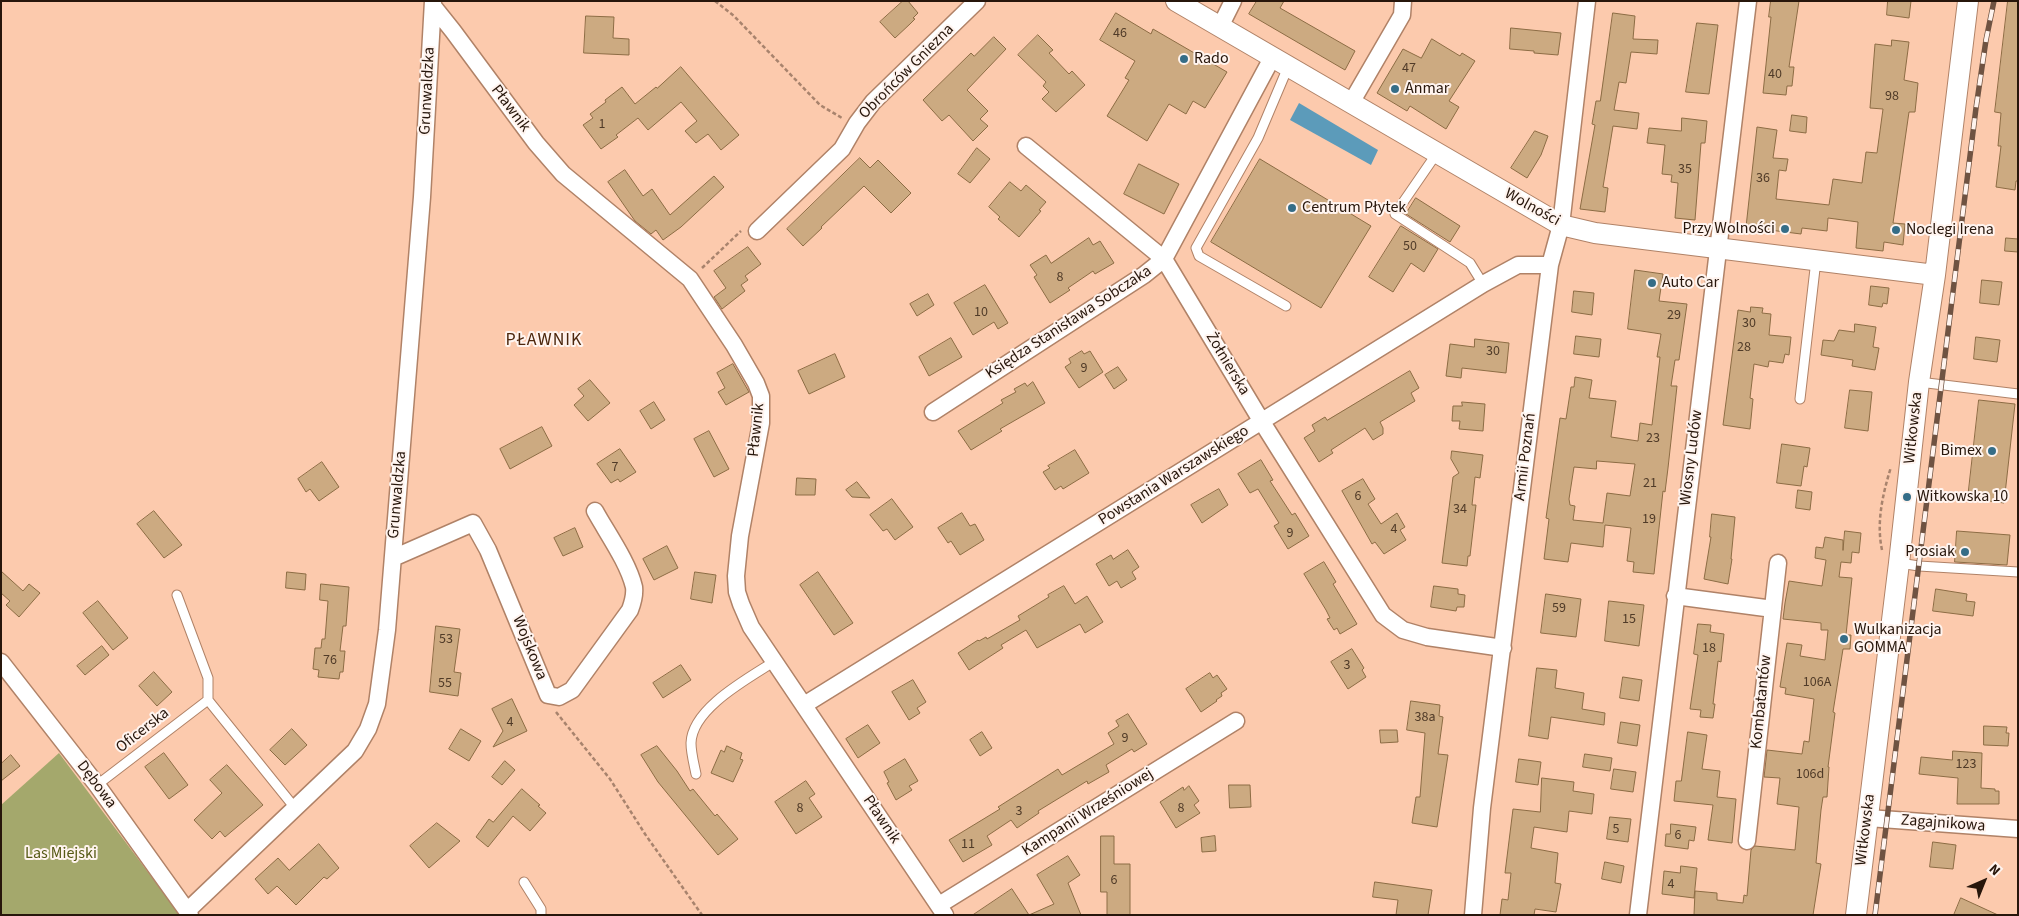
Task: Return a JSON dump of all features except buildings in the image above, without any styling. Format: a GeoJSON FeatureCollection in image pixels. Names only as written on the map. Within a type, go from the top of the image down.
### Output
{"type":"FeatureCollection","features":[{"type":"Feature","properties":{"kind":"street","name":"Obrońców Gniezna"},"geometry":{"type":"LineString","coordinates":[[757,231],[842,149],[856,123],[873,102],[977,1]]}},
{"type":"Feature","properties":{"kind":"street","name":"Wolności"},"geometry":{"type":"LineString","coordinates":[[1176,1],[1561,225],[1595,234],[1935,275]]}},
{"type":"Feature","properties":{"kind":"street"},"geometry":{"type":"LineString","coordinates":[[1220,27],[1233,1]]}},
{"type":"Feature","properties":{"kind":"street"},"geometry":{"type":"LineString","coordinates":[[1351,103],[1402,15],[1403,1]]}},
{"type":"Feature","properties":{"kind":"street","name":"Armii Poznań"},"geometry":{"type":"LineString","coordinates":[[1472,915],[1482,808],[1550,265],[1561,225],[1587,1]]}},
{"type":"Feature","properties":{"kind":"street","name":"Wiosny Ludów"},"geometry":{"type":"LineString","coordinates":[[1638,915],[1748,1]]}},
{"type":"Feature","properties":{"kind":"street","name":"Witkowska"},"geometry":{"type":"LineString","coordinates":[[1856,915],[1919,382],[1935,275],[1968,1]]}},
{"type":"Feature","properties":{"kind":"street","name":"Pławnik"},"geometry":{"type":"LineString","coordinates":[[433,4],[510,109],[562,174],[690,279],[734,345],[756,383],[761,396],[761,423],[740,536],[736,576],[737,592],[745,616],[942,910]]}},
{"type":"Feature","properties":{"kind":"street","name":"Grunwaldzka"},"geometry":{"type":"LineString","coordinates":[[189,913],[355,751],[368,730],[377,704],[387,630],[422,197],[433,4]]}},
{"type":"Feature","properties":{"kind":"street","name":"Księdza Stanisława Sobczaka"},"geometry":{"type":"LineString","coordinates":[[933,412],[1144,275],[1164,260],[1280,63]]}},
{"type":"Feature","properties":{"kind":"street","name":"Żołnierska"},"geometry":{"type":"LineString","coordinates":[[1026,146],[1164,260],[1262,422],[1383,615],[1403,630],[1427,637],[1502,648]]}},
{"type":"Feature","properties":{"kind":"street","name":"Powstania Warszawskiego"},"geometry":{"type":"LineString","coordinates":[[804,705],[1483,284],[1518,265],[1550,265]]}},
{"type":"Feature","properties":{"kind":"street","name":"Wojskowa"},"geometry":{"type":"LineString","coordinates":[[393,558],[473,523],[488,550],[548,694],[559,697],[572,690],[630,610],[634,599],[634,588],[628,571],[595,510]]}},
{"type":"Feature","properties":{"kind":"street","name":"Kombatantów"},"geometry":{"type":"LineString","coordinates":[[1747,841],[1778,562]]}},
{"type":"Feature","properties":{"kind":"street"},"geometry":{"type":"LineString","coordinates":[[1675,596],[1773,609]]}},
{"type":"Feature","properties":{"kind":"street","name":"Dębowa"},"geometry":{"type":"LineString","coordinates":[[1,662],[97,785],[189,913]]}},
{"type":"Feature","properties":{"kind":"street","name":"Kampanii Wrześniowej"},"geometry":{"type":"LineString","coordinates":[[942,910],[1236,721]]}},
{"type":"Feature","properties":{"kind":"street","name":"Zagajnikowa"},"geometry":{"type":"LineString","coordinates":[[1868,818],[2018,830]]}},
{"type":"Feature","properties":{"kind":"lane"},"geometry":{"type":"LineString","coordinates":[[1280,63],[1258,138],[1196,248],[1200,256],[1286,306]]}},
{"type":"Feature","properties":{"kind":"lane"},"geometry":{"type":"LineString","coordinates":[[1437,154],[1395,214],[1470,263],[1483,284]]}},
{"type":"Feature","properties":{"kind":"lane"},"geometry":{"type":"LineString","coordinates":[[1800,399],[1816,260]]}},
{"type":"Feature","properties":{"kind":"lane"},"geometry":{"type":"LineString","coordinates":[[1919,382],[2018,394]]}},
{"type":"Feature","properties":{"kind":"lane"},"geometry":{"type":"LineString","coordinates":[[1899,562],[1919,566],[2018,572]]}},
{"type":"Feature","properties":{"kind":"lane"},"geometry":{"type":"LineString","coordinates":[[177,595],[208,678],[208,700],[295,808]]}},
{"type":"Feature","properties":{"kind":"lane"},"geometry":{"type":"LineString","coordinates":[[696,774],[691,742],[699,720],[711,706],[775,661]]}},
{"type":"Feature","properties":{"kind":"lane","name":"Oficerska"},"geometry":{"type":"LineString","coordinates":[[97,785],[208,700]]}},
{"type":"Feature","properties":{"kind":"lane"},"geometry":{"type":"LineString","coordinates":[[524,882],[541,909],[541,915]]}},
{"type":"Feature","properties":{"kind":"path"},"geometry":{"type":"LineString","coordinates":[[715,1],[734,16],[820,105],[842,118],[856,123]]}},
{"type":"Feature","properties":{"kind":"path"},"geometry":{"type":"LineString","coordinates":[[690,279],[743,229],[757,231]]}},
{"type":"Feature","properties":{"kind":"path"},"geometry":{"type":"LineString","coordinates":[[548,694],[556,712],[610,779],[645,834],[702,915]]}},
{"type":"Feature","properties":{"kind":"green space","name":"Las Miejski"},"geometry":{"type":"Polygon","coordinates":[[[59,753],[180,915],[1,915],[1,805],[59,753]]]}},
{"type":"Feature","properties":{"kind":"water"},"geometry":{"type":"Polygon","coordinates":[[[1299,103],[1378,150],[1371,165],[1290,120],[1299,103]]]}},
{"type":"Feature","properties":{"kind":"railway"},"geometry":{"type":"LineString","coordinates":[[1875,915],[1976,108],[1994,1]]}},
{"type":"Feature","properties":{"kind":"place","name":"Rado"},"geometry":{"type":"Point","coordinates":[1184,59]}},
{"type":"Feature","properties":{"kind":"place","name":"Anmar"},"geometry":{"type":"Point","coordinates":[1395,89]}},
{"type":"Feature","properties":{"kind":"place","name":"Centrum Płytek"},"geometry":{"type":"Point","coordinates":[1292,208]}},
{"type":"Feature","properties":{"kind":"place","name":"Przy Wolności"},"geometry":{"type":"Point","coordinates":[1785,229]}},
{"type":"Feature","properties":{"kind":"place","name":"Noclegi Irena"},"geometry":{"type":"Point","coordinates":[1896,230]}},
{"type":"Feature","properties":{"kind":"place","name":"Auto Car"},"geometry":{"type":"Point","coordinates":[1652,283]}},
{"type":"Feature","properties":{"kind":"place","name":"Bimex"},"geometry":{"type":"Point","coordinates":[1992,451]}},
{"type":"Feature","properties":{"kind":"place","name":"Witkowska 10"},"geometry":{"type":"Point","coordinates":[1907,497]}},
{"type":"Feature","properties":{"kind":"place","name":"Prosiak"},"geometry":{"type":"Point","coordinates":[1965,552]}},
{"type":"Feature","properties":{"kind":"place","name":"Wulkanizacja GOMMA"},"geometry":{"type":"Point","coordinates":[1844,639]}},
{"type":"Feature","properties":{"kind":"district","name":"PŁAWNIK"},"geometry":{"type":"Point","coordinates":[544,341]}}]}
